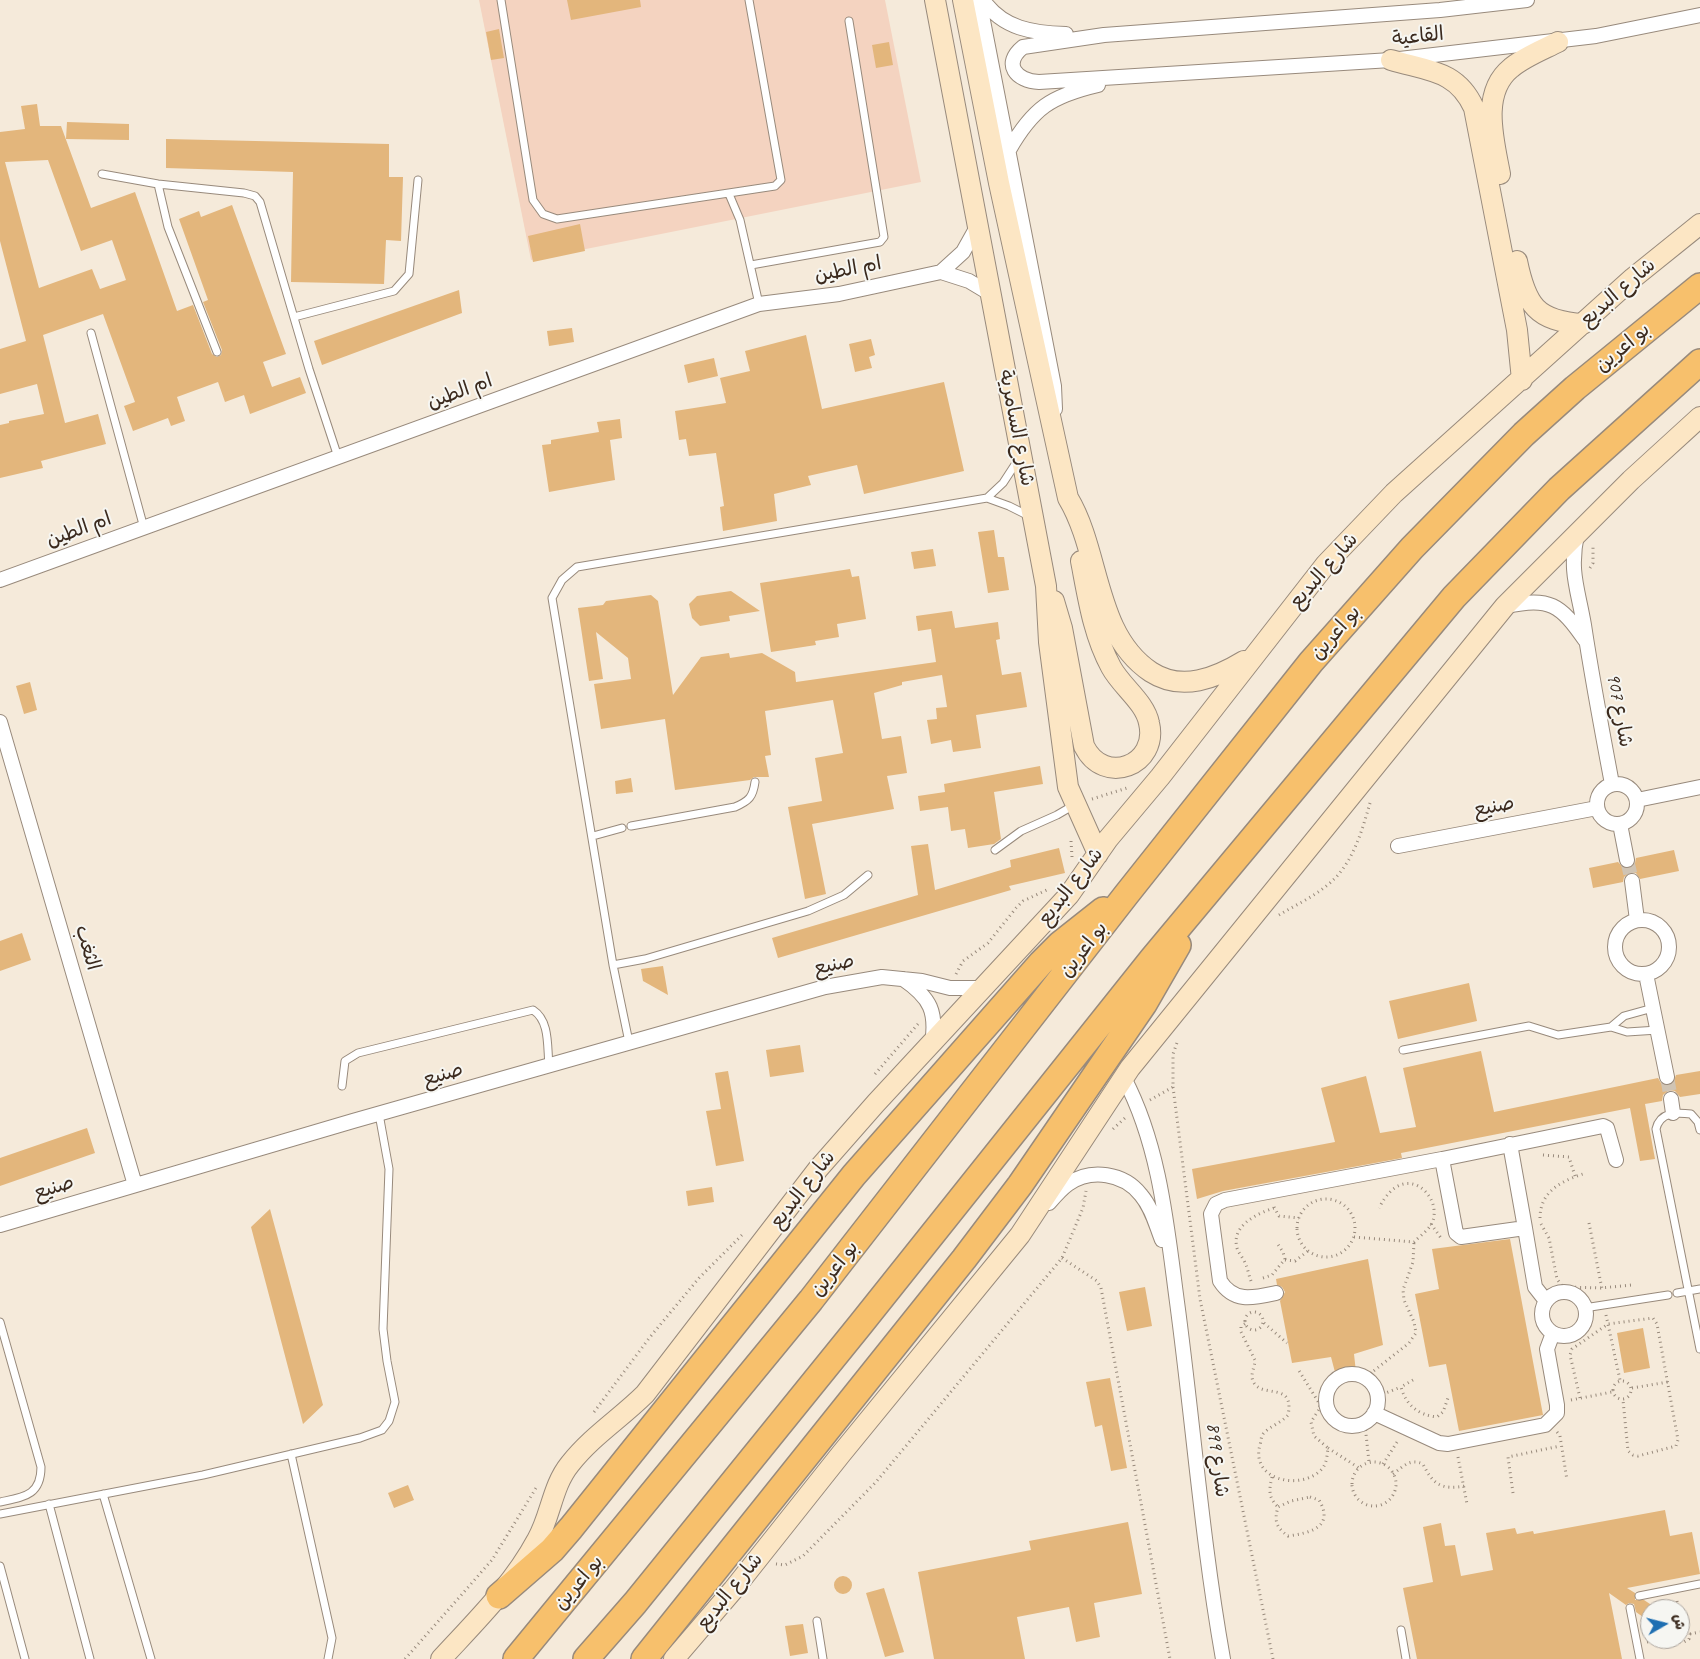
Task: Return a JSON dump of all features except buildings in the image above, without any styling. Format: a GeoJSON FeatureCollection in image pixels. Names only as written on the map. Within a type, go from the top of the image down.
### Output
{"type":"FeatureCollection","features":[{"type":"Feature","properties":{"kind":"highway","name":"بو اعرين"},"geometry":{"type":"LineString","coordinates":[[516,1659],[811,1300],[1126,895],[1311,662],[1412,548],[1524,434],[1568,394],[1700,286]]}},
{"type":"Feature","properties":{"kind":"highway"},"geometry":{"type":"LineString","coordinates":[[586,1659],[635,1603],[829,1364],[1190,914],[1454,596],[1559,489],[1700,362]]}},
{"type":"Feature","properties":{"kind":"highway"},"geometry":{"type":"LineString","coordinates":[[499,1596],[552,1550],[565,1536],[854,1174],[1041,963],[1060,944],[1126,895]]}},
{"type":"Feature","properties":{"kind":"highway"},"geometry":{"type":"LineString","coordinates":[[644,1659],[964,1259],[1048,1146],[1157,984],[1177,947],[1190,914]]}},
{"type":"Feature","properties":{"kind":"main road","name":"شارع السامرية"},"geometry":{"type":"LineString","coordinates":[[935,0],[1046,586],[1049,642],[1066,774],[1075,804],[1098,854]]}},
{"type":"Feature","properties":{"kind":"main road","name":"شارع السامرية"},"geometry":{"type":"LineString","coordinates":[[964,0],[999,184],[1068,498],[1078,515],[1112,623],[1120,640],[1133,657],[1159,676],[1174,681],[1191,682],[1210,679],[1254,654]]}},
{"type":"Feature","properties":{"kind":"main road"},"geometry":{"type":"LineString","coordinates":[[1558,42],[1512,67],[1504,74],[1493,97],[1492,128],[1522,286],[1526,297],[1546,316],[1560,322],[1583,324]]}},
{"type":"Feature","properties":{"kind":"main road"},"geometry":{"type":"LineString","coordinates":[[1391,60],[1455,80],[1466,92],[1474,108],[1517,330],[1521,354],[1522,380]]}},
{"type":"Feature","properties":{"kind":"main road","name":"شارع البديع"},"geometry":{"type":"LineString","coordinates":[[499,1596],[526,1559],[544,1528],[555,1492],[570,1464],[603,1429],[630,1410],[646,1394],[818,1169],[876,1103],[1069,896],[1098,854],[1326,564],[1394,493],[1522,380],[1633,278],[1700,224]]}},
{"type":"Feature","properties":{"kind":"main road","name":"شارع البديع"},"geometry":{"type":"LineString","coordinates":[[674,1659],[755,1562],[1031,1219],[1124,1078],[1172,1015],[1505,606],[1585,537],[1631,480],[1700,417]]}},
{"type":"Feature","properties":{"kind":"main road"},"geometry":{"type":"LineString","coordinates":[[1046,586],[1062,628],[1079,728],[1086,752],[1096,762],[1106,768],[1116,768],[1132,764],[1147,747],[1150,724],[1144,710],[1112,670],[1099,641],[1091,612],[1068,498]]}},
{"type":"Feature","properties":{"kind":"main road"},"geometry":{"type":"LineString","coordinates":[[441,1659],[499,1596]]}},
{"type":"Feature","properties":{"kind":"street","name":"شارع السامرية"},"geometry":{"type":"LineString","coordinates":[[981,0],[1022,228],[1054,386],[1056,406],[1053,426]]}},
{"type":"Feature","properties":{"kind":"street","name":"القاعية"},"geometry":{"type":"LineString","coordinates":[[981,0],[997,17],[1030,32],[1104,35]]}},
{"type":"Feature","properties":{"kind":"street","name":"القاعية"},"geometry":{"type":"LineString","coordinates":[[1527,0],[1440,10],[1104,35],[1023,47],[1014,57],[1014,70],[1018,76],[1030,82],[1391,60],[1558,42],[1634,30],[1700,15]]}},
{"type":"Feature","properties":{"kind":"street","name":"القاعية"},"geometry":{"type":"LineString","coordinates":[[1009,150],[1027,122],[1048,102],[1075,90],[1138,76]]}},
{"type":"Feature","properties":{"kind":"street","name":"ام الطين"},"geometry":{"type":"LineString","coordinates":[[0,580],[759,304],[840,294],[941,272],[963,252],[977,227]]}},
{"type":"Feature","properties":{"kind":"street"},"geometry":{"type":"LineString","coordinates":[[941,272],[969,281],[989,293]]}},
{"type":"Feature","properties":{"kind":"street","name":"شارع 907"},"geometry":{"type":"LineString","coordinates":[[1585,537],[1572,558],[1574,580],[1612,784]]}},
{"type":"Feature","properties":{"kind":"street","name":"شارع 907"},"geometry":{"type":"LineString","coordinates":[[1505,606],[1538,601],[1554,606],[1570,619],[1586,643]]}},
{"type":"Feature","properties":{"kind":"street","name":"الثغب"},"geometry":{"type":"LineString","coordinates":[[0,722],[136,1185]]}},
{"type":"Feature","properties":{"kind":"street"},"geometry":{"type":"LineString","coordinates":[[1612,784],[1621,784],[1630,788],[1637,800],[1634,816],[1620,824],[1605,820],[1597,808],[1600,793],[1612,784]]}},
{"type":"Feature","properties":{"kind":"street"},"geometry":{"type":"LineString","coordinates":[[1637,800],[1700,787]]}},
{"type":"Feature","properties":{"kind":"street","name":"صنيع"},"geometry":{"type":"LineString","coordinates":[[1398,846],[1597,808]]}},
{"type":"Feature","properties":{"kind":"street"},"geometry":{"type":"LineString","coordinates":[[1620,824],[1627,860]]}},
{"type":"Feature","properties":{"kind":"street"},"geometry":{"type":"LineString","coordinates":[[1632,881],[1637,920]]}},
{"type":"Feature","properties":{"kind":"street"},"geometry":{"type":"LineString","coordinates":[[1637,920],[1649,921],[1660,926],[1667,936],[1669,949],[1666,960],[1657,970],[1646,974],[1626,969],[1616,951],[1616,941],[1620,932],[1628,924],[1637,920]]}},
{"type":"Feature","properties":{"kind":"street"},"geometry":{"type":"LineString","coordinates":[[1646,974],[1667,1077]]}},
{"type":"Feature","properties":{"kind":"street"},"geometry":{"type":"LineString","coordinates":[[901,978],[918,989],[927,1000],[933,1021],[932,1045]]}},
{"type":"Feature","properties":{"kind":"street","name":"صنيع"},"geometry":{"type":"LineString","coordinates":[[0,1226],[379,1114],[825,987],[864,979],[901,978],[950,988],[983,988]]}},
{"type":"Feature","properties":{"kind":"street","name":"شارع 899"},"geometry":{"type":"LineString","coordinates":[[1124,1078],[1137,1106],[1151,1148],[1159,1182],[1172,1267],[1223,1659]]}},
{"type":"Feature","properties":{"kind":"street"},"geometry":{"type":"LineString","coordinates":[[1671,1099],[1674,1113]]}},
{"type":"Feature","properties":{"kind":"street"},"geometry":{"type":"LineString","coordinates":[[1276,1293],[1242,1298],[1225,1289],[1220,1281],[1211,1214],[1216,1204],[1225,1200],[1603,1126],[1608,1128],[1616,1160]]}},
{"type":"Feature","properties":{"kind":"street"},"geometry":{"type":"LineString","coordinates":[[1510,1144],[1536,1287],[1546,1301]]}},
{"type":"Feature","properties":{"kind":"street"},"geometry":{"type":"LineString","coordinates":[[1442,1159],[1458,1235],[1489,1234],[1524,1228]]}},
{"type":"Feature","properties":{"kind":"street","name":"شارع 899"},"geometry":{"type":"LineString","coordinates":[[1031,1219],[1068,1184],[1080,1178],[1100,1174],[1115,1177],[1130,1184],[1142,1195],[1150,1209],[1172,1267]]}},
{"type":"Feature","properties":{"kind":"street"},"geometry":{"type":"LineString","coordinates":[[1557,1293],[1570,1293],[1576,1296],[1584,1308],[1584,1322],[1574,1333],[1567,1336],[1553,1333],[1543,1322],[1542,1314],[1546,1301],[1557,1293]]}},
{"type":"Feature","properties":{"kind":"street"},"geometry":{"type":"LineString","coordinates":[[1370,1418],[1378,1396],[1375,1388],[1366,1377],[1356,1374],[1339,1377],[1328,1389],[1326,1405],[1335,1420],[1350,1426],[1370,1418],[1406,1428],[1439,1443],[1448,1444],[1546,1425],[1557,1413],[1548,1349],[1553,1333]]}},
{"type":"Feature","properties":{"kind":"lane"},"geometry":{"type":"LineString","coordinates":[[501,0],[533,200],[543,214],[557,219],[581,217],[775,186],[781,180],[749,0]]}},
{"type":"Feature","properties":{"kind":"lane"},"geometry":{"type":"LineString","coordinates":[[752,266],[880,242],[884,237],[849,21]]}},
{"type":"Feature","properties":{"kind":"lane"},"geometry":{"type":"LineString","coordinates":[[102,174],[158,184],[244,193],[255,196],[260,202],[338,457]]}},
{"type":"Feature","properties":{"kind":"lane"},"geometry":{"type":"LineString","coordinates":[[294,317],[380,296],[394,291],[403,283],[409,274],[418,180]]}},
{"type":"Feature","properties":{"kind":"lane"},"geometry":{"type":"LineString","coordinates":[[158,184],[168,227],[217,352]]}},
{"type":"Feature","properties":{"kind":"lane"},"geometry":{"type":"LineString","coordinates":[[729,194],[740,220],[752,266],[759,304]]}},
{"type":"Feature","properties":{"kind":"lane"},"geometry":{"type":"LineString","coordinates":[[91,333],[144,528]]}},
{"type":"Feature","properties":{"kind":"lane"},"geometry":{"type":"LineString","coordinates":[[987,498],[1003,483],[1022,454]]}},
{"type":"Feature","properties":{"kind":"lane"},"geometry":{"type":"LineString","coordinates":[[630,1042],[613,966],[593,836],[552,598],[562,580],[577,567],[987,498],[1009,506],[1034,519]]}},
{"type":"Feature","properties":{"kind":"lane"},"geometry":{"type":"LineString","coordinates":[[632,826],[735,807],[748,802],[754,792],[755,782]]}},
{"type":"Feature","properties":{"kind":"lane"},"geometry":{"type":"LineString","coordinates":[[995,850],[1021,831],[1057,815],[1075,804]]}},
{"type":"Feature","properties":{"kind":"lane"},"geometry":{"type":"LineString","coordinates":[[593,836],[622,828]]}},
{"type":"Feature","properties":{"kind":"lane"},"geometry":{"type":"LineString","coordinates":[[613,966],[646,959],[808,911],[844,895],[868,875]]}},
{"type":"Feature","properties":{"kind":"lane"},"geometry":{"type":"LineString","coordinates":[[1611,1027],[1624,1016],[1653,1008]]}},
{"type":"Feature","properties":{"kind":"lane"},"geometry":{"type":"LineString","coordinates":[[342,1086],[345,1061],[358,1053],[533,1010],[545,1022],[549,1065]]}},
{"type":"Feature","properties":{"kind":"lane"},"geometry":{"type":"LineString","coordinates":[[1404,1050],[1529,1026],[1558,1035],[1611,1027],[1627,1032],[1658,1030]]}},
{"type":"Feature","properties":{"kind":"lane"},"geometry":{"type":"LineString","coordinates":[[1700,1130],[1698,1122],[1691,1114],[1674,1113],[1664,1116],[1658,1121],[1656,1129],[1700,1349]]}},
{"type":"Feature","properties":{"kind":"lane"},"geometry":{"type":"LineString","coordinates":[[0,1514],[203,1475],[382,1430],[394,1410],[394,1391],[387,1361],[383,1328],[389,1169],[379,1114]]}},
{"type":"Feature","properties":{"kind":"lane"},"geometry":{"type":"LineString","coordinates":[[1677,1293],[1700,1289]]}},
{"type":"Feature","properties":{"kind":"lane"},"geometry":{"type":"LineString","coordinates":[[1584,1308],[1668,1295]]}},
{"type":"Feature","properties":{"kind":"lane"},"geometry":{"type":"LineString","coordinates":[[0,1322],[41,1467],[41,1476],[34,1490],[26,1496],[0,1502]]}},
{"type":"Feature","properties":{"kind":"lane"},"geometry":{"type":"LineString","coordinates":[[291,1454],[332,1638],[328,1659]]}},
{"type":"Feature","properties":{"kind":"lane"},"geometry":{"type":"LineString","coordinates":[[103,1494],[151,1659]]}},
{"type":"Feature","properties":{"kind":"lane"},"geometry":{"type":"LineString","coordinates":[[49,1504],[90,1659]]}},
{"type":"Feature","properties":{"kind":"lane"},"geometry":{"type":"LineString","coordinates":[[0,1566],[25,1659]]}},
{"type":"Feature","properties":{"kind":"lane"},"geometry":{"type":"LineString","coordinates":[[1639,1596],[1700,1584]]}},
{"type":"Feature","properties":{"kind":"lane"},"geometry":{"type":"LineString","coordinates":[[1630,1608],[1640,1659]]}},
{"type":"Feature","properties":{"kind":"lane"},"geometry":{"type":"LineString","coordinates":[[817,1621],[823,1659]]}},
{"type":"Feature","properties":{"kind":"lane"},"geometry":{"type":"LineString","coordinates":[[1401,1630],[1406,1659]]}},
{"type":"Feature","properties":{"kind":"path"},"geometry":{"type":"LineString","coordinates":[[1574,580],[1588,570],[1593,563],[1585,537]]}},
{"type":"Feature","properties":{"kind":"path"},"geometry":{"type":"LineString","coordinates":[[1075,804],[1160,777]]}},
{"type":"Feature","properties":{"kind":"path"},"geometry":{"type":"LineString","coordinates":[[1274,918],[1325,887],[1340,873],[1359,839],[1371,801]]}},
{"type":"Feature","properties":{"kind":"path"},"geometry":{"type":"LineString","coordinates":[[1183,1032],[1173,1054],[1173,1087],[1200,1299],[1273,1659]]}},
{"type":"Feature","properties":{"kind":"path"},"geometry":{"type":"LineString","coordinates":[[1107,1136],[1137,1106],[1173,1087]]}},
{"type":"Feature","properties":{"kind":"path"},"geometry":{"type":"LineString","coordinates":[[1540,1155],[1569,1157],[1575,1176]]}},
{"type":"Feature","properties":{"kind":"path"},"geometry":{"type":"LineString","coordinates":[[1586,1173],[1575,1176],[1553,1187],[1544,1199],[1540,1214],[1541,1224],[1549,1238],[1560,1283],[1563,1286],[1601,1288],[1632,1285]]}},
{"type":"Feature","properties":{"kind":"path"},"geometry":{"type":"LineString","coordinates":[[755,1562],[785,1565],[804,1556],[876,1482],[1062,1258],[1083,1208],[1089,1176]]}},
{"type":"Feature","properties":{"kind":"path"},"geometry":{"type":"LineString","coordinates":[[1366,1377],[1409,1343],[1416,1334],[1414,1322],[1407,1311],[1404,1290],[1413,1262],[1414,1242],[1431,1224],[1433,1210],[1431,1198],[1423,1189],[1412,1183],[1397,1185],[1386,1193],[1379,1208]]}},
{"type":"Feature","properties":{"kind":"path"},"geometry":{"type":"LineString","coordinates":[[1318,1200],[1331,1200],[1343,1204],[1352,1214],[1355,1227],[1354,1237],[1347,1249],[1338,1255],[1328,1257],[1318,1256],[1308,1251],[1299,1236],[1299,1218],[1306,1207],[1318,1200]]}},
{"type":"Feature","properties":{"kind":"path"},"geometry":{"type":"LineString","coordinates":[[1251,1281],[1246,1264],[1237,1249],[1235,1236],[1249,1220],[1274,1208]]}},
{"type":"Feature","properties":{"kind":"path"},"geometry":{"type":"LineString","coordinates":[[1589,1223],[1620,1380]]}},
{"type":"Feature","properties":{"kind":"path"},"geometry":{"type":"LineString","coordinates":[[1431,1224],[1443,1242]]}},
{"type":"Feature","properties":{"kind":"path"},"geometry":{"type":"LineString","coordinates":[[1354,1237],[1414,1242]]}},
{"type":"Feature","properties":{"kind":"path"},"geometry":{"type":"LineString","coordinates":[[1277,1244],[1283,1252],[1285,1260]]}},
{"type":"Feature","properties":{"kind":"path"},"geometry":{"type":"LineString","coordinates":[[1285,1260],[1295,1262],[1308,1251]]}},
{"type":"Feature","properties":{"kind":"path"},"geometry":{"type":"LineString","coordinates":[[1062,1258],[1096,1281],[1101,1288],[1170,1659]]}},
{"type":"Feature","properties":{"kind":"path"},"geometry":{"type":"LineString","coordinates":[[1242,1298],[1242,1291],[1251,1281],[1272,1275],[1285,1260]]}},
{"type":"Feature","properties":{"kind":"path"},"geometry":{"type":"LineString","coordinates":[[1287,1343],[1264,1323],[1262,1316],[1253,1312],[1246,1317],[1245,1324],[1241,1327],[1241,1332],[1255,1360],[1252,1377],[1254,1384],[1258,1387],[1276,1391],[1288,1399],[1290,1406],[1288,1416],[1263,1434],[1258,1452],[1264,1471],[1272,1477],[1284,1480],[1314,1475],[1325,1464],[1328,1448]]}},
{"type":"Feature","properties":{"kind":"path"},"geometry":{"type":"LineString","coordinates":[[1580,1398],[1570,1355],[1572,1349],[1608,1324],[1653,1318],[1668,1382],[1678,1440],[1676,1446],[1638,1456],[1628,1451],[1623,1400]]}},
{"type":"Feature","properties":{"kind":"path"},"geometry":{"type":"LineString","coordinates":[[1245,1324],[1253,1331],[1260,1329],[1264,1323]]}},
{"type":"Feature","properties":{"kind":"path"},"geometry":{"type":"LineString","coordinates":[[1298,1369],[1319,1403],[1320,1408],[1311,1422],[1314,1436],[1328,1448],[1359,1468]]}},
{"type":"Feature","properties":{"kind":"path"},"geometry":{"type":"LineString","coordinates":[[1378,1396],[1413,1380]]}},
{"type":"Feature","properties":{"kind":"path"},"geometry":{"type":"LineString","coordinates":[[1620,1380],[1628,1382],[1632,1388],[1630,1396],[1623,1400],[1616,1398],[1612,1392],[1614,1384],[1620,1380]]}},
{"type":"Feature","properties":{"kind":"path"},"geometry":{"type":"LineString","coordinates":[[1632,1388],[1668,1382]]}},
{"type":"Feature","properties":{"kind":"path"},"geometry":{"type":"LineString","coordinates":[[1401,1387],[1409,1405],[1428,1416],[1437,1417],[1443,1412],[1448,1398]]}},
{"type":"Feature","properties":{"kind":"path"},"geometry":{"type":"LineString","coordinates":[[1557,1405],[1580,1398],[1612,1392]]}},
{"type":"Feature","properties":{"kind":"path"},"geometry":{"type":"LineString","coordinates":[[1369,1462],[1370,1418]]}},
{"type":"Feature","properties":{"kind":"path"},"geometry":{"type":"LineString","coordinates":[[1383,1464],[1406,1428]]}},
{"type":"Feature","properties":{"kind":"path"},"geometry":{"type":"LineString","coordinates":[[1547,1434],[1559,1433],[1567,1480]]}},
{"type":"Feature","properties":{"kind":"path"},"geometry":{"type":"LineString","coordinates":[[1513,1493],[1508,1457],[1560,1446]]}},
{"type":"Feature","properties":{"kind":"path"},"geometry":{"type":"LineString","coordinates":[[1459,1451],[1467,1504]]}},
{"type":"Feature","properties":{"kind":"path"},"geometry":{"type":"LineString","coordinates":[[1394,1474],[1406,1464],[1416,1461],[1423,1464],[1430,1477],[1439,1485],[1450,1489],[1465,1486]]}},
{"type":"Feature","properties":{"kind":"path"},"geometry":{"type":"LineString","coordinates":[[1369,1462],[1383,1464],[1394,1474],[1396,1484],[1393,1494],[1386,1502],[1376,1506],[1365,1504],[1357,1497],[1352,1488],[1353,1477],[1359,1468],[1369,1462]]}},
{"type":"Feature","properties":{"kind":"path"},"geometry":{"type":"LineString","coordinates":[[1272,1477],[1269,1493],[1271,1500],[1278,1507]]}},
{"type":"Feature","properties":{"kind":"path"},"geometry":{"type":"LineString","coordinates":[[1310,1497],[1319,1500],[1324,1509],[1322,1523],[1315,1531],[1288,1536],[1279,1529],[1275,1519],[1278,1507],[1291,1500],[1310,1497]]}},
{"type":"Feature","properties":{"kind":"path"},"geometry":{"type":"LineString","coordinates":[[1690,1634],[1700,1632]]}},
{"type":"Feature","properties":{"kind":"shaded area"},"geometry":{"type":"Polygon","coordinates":[[[479,0],[885,0],[921,182],[531,260],[479,0]]]}},
{"type":"Feature","properties":{"kind":"tunnel"},"geometry":{"type":"LineString","coordinates":[[1627,860],[1632,881]]}},
{"type":"Feature","properties":{"kind":"tunnel"},"geometry":{"type":"LineString","coordinates":[[1667,1077],[1671,1099]]}}]}
